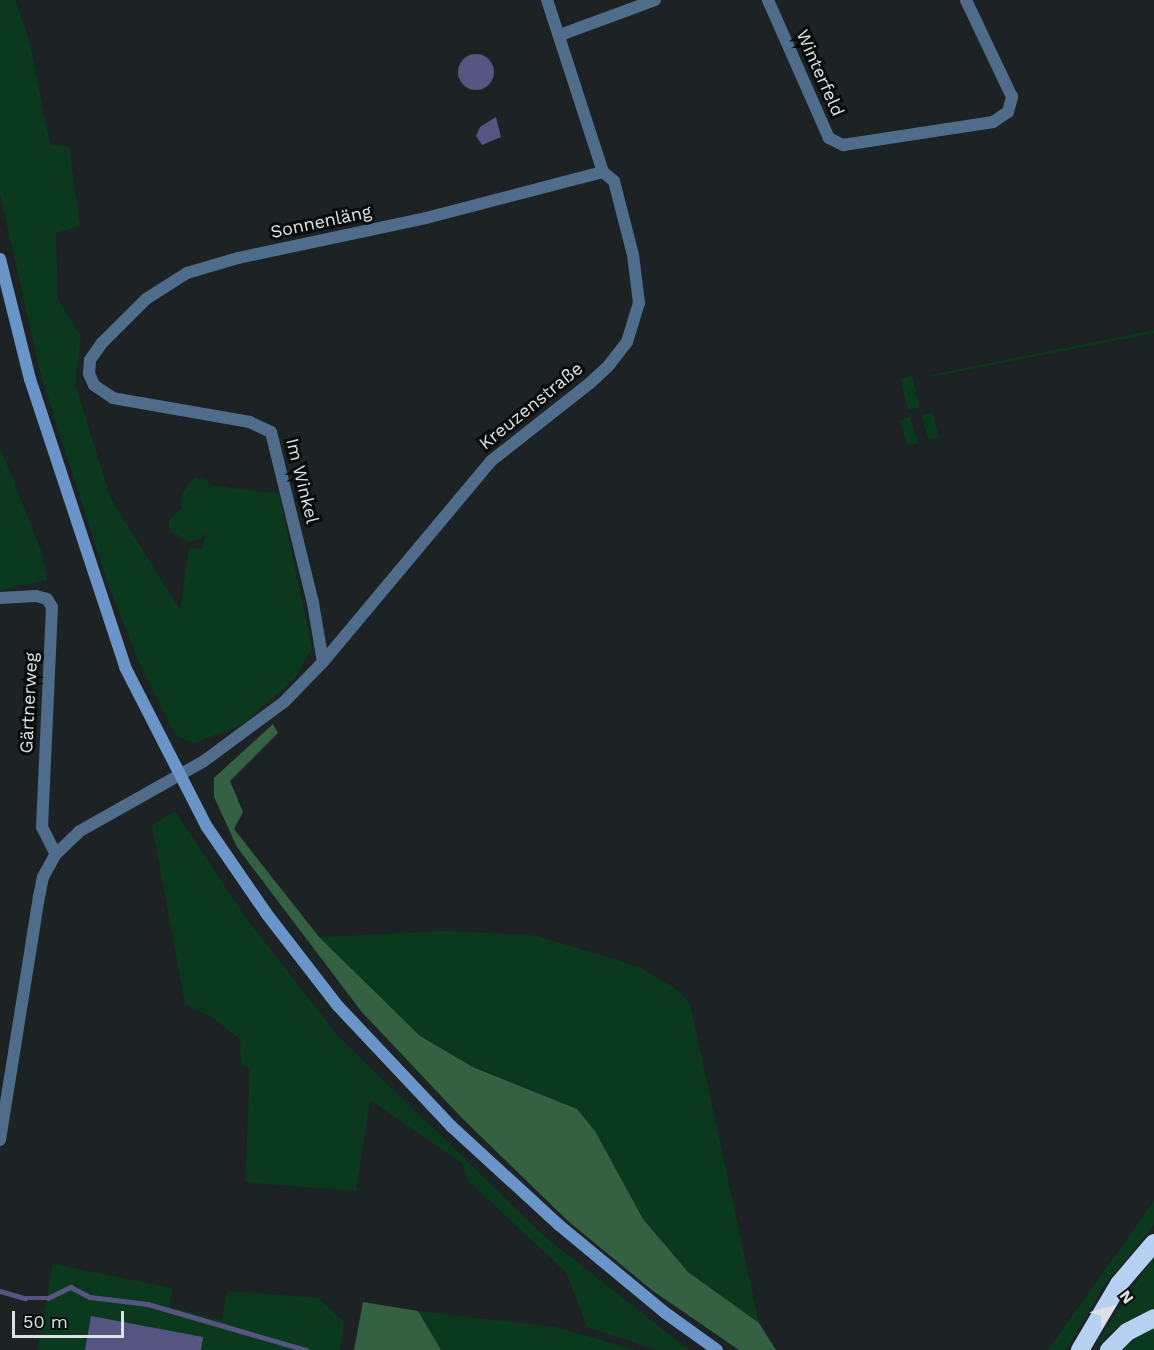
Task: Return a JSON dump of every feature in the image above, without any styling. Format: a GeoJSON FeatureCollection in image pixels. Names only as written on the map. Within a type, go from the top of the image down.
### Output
{"type":"FeatureCollection","features":[{"type":"Feature","properties":{"kind":"highway"},"geometry":{"type":"LineString","coordinates":[[1080,1350],[1119,1284],[1154,1243]]}},
{"type":"Feature","properties":{"kind":"highway"},"geometry":{"type":"LineString","coordinates":[[1109,1350],[1127,1332],[1154,1318]]}},
{"type":"Feature","properties":{"kind":"main road"},"geometry":{"type":"LineString","coordinates":[[0,259],[30,379],[124,667],[178,776],[207,827],[266,913],[338,1006],[451,1126],[559,1225],[664,1312],[717,1350]]}},
{"type":"Feature","properties":{"kind":"street"},"geometry":{"type":"LineString","coordinates":[[547,0],[603,172]]}},
{"type":"Feature","properties":{"kind":"street"},"geometry":{"type":"LineString","coordinates":[[560,35],[656,0]]}},
{"type":"Feature","properties":{"kind":"street","name":"Winterfeld"},"geometry":{"type":"LineString","coordinates":[[768,0],[829,138],[843,145],[993,122],[1008,112],[1012,97],[966,0]]}},
{"type":"Feature","properties":{"kind":"street","name":"Kreuzenstraße"},"geometry":{"type":"LineString","coordinates":[[0,1140],[43,877],[56,854],[80,831],[178,776],[259,723],[323,662],[491,460],[590,383],[627,342],[639,303],[639,285],[614,181],[603,172]]}},
{"type":"Feature","properties":{"kind":"street","name":"Sonnenläng"},"geometry":{"type":"LineString","coordinates":[[89,374],[90,360],[102,343],[146,299],[187,273],[238,258],[426,218],[603,172]]}},
{"type":"Feature","properties":{"kind":"street","name":"Im Winkel"},"geometry":{"type":"LineString","coordinates":[[89,374],[94,386],[113,398],[249,422],[271,432],[313,603],[323,662]]}},
{"type":"Feature","properties":{"kind":"street","name":"Gärtnerweg"},"geometry":{"type":"LineString","coordinates":[[0,598],[36,596],[47,599],[52,607],[42,827],[56,854]]}},
{"type":"Feature","properties":{"kind":"green space"},"geometry":{"type":"Polygon","coordinates":[[[0,0],[15,0],[29,40],[50,144],[69,147],[80,226],[56,233],[58,300],[81,336],[75,384],[111,499],[180,610],[189,548],[203,549],[205,532],[201,539],[190,542],[169,531],[169,519],[181,509],[182,495],[189,483],[196,477],[208,481],[209,485],[279,494],[312,648],[295,678],[242,725],[194,743],[176,736],[139,662],[108,584],[41,375],[0,194],[0,0]]]}},
{"type":"Feature","properties":{"kind":"green space"},"geometry":{"type":"Polygon","coordinates":[[[1154,330],[1154,333],[931,377],[931,375],[1154,330]]]}},
{"type":"Feature","properties":{"kind":"green space"},"geometry":{"type":"Polygon","coordinates":[[[912,376],[920,407],[908,410],[900,379],[912,376]]]}},
{"type":"Feature","properties":{"kind":"green space"},"geometry":{"type":"Polygon","coordinates":[[[932,412],[939,437],[929,440],[921,415],[932,412]]]}},
{"type":"Feature","properties":{"kind":"green space"},"geometry":{"type":"Polygon","coordinates":[[[910,417],[918,443],[907,446],[899,420],[910,417]]]}},
{"type":"Feature","properties":{"kind":"green space"},"geometry":{"type":"Polygon","coordinates":[[[0,447],[42,553],[47,580],[0,590],[0,447]]]}},
{"type":"Feature","properties":{"kind":"green space"},"geometry":{"type":"Polygon","coordinates":[[[273,724],[278,733],[230,781],[243,812],[234,829],[319,937],[420,1036],[473,1067],[577,1109],[595,1131],[643,1219],[688,1272],[759,1323],[776,1350],[739,1350],[653,1291],[568,1221],[461,1117],[361,1011],[237,847],[214,797],[214,778],[273,724]]]}},
{"type":"Feature","properties":{"kind":"green space"},"geometry":{"type":"Polygon","coordinates":[[[175,811],[246,918],[337,1035],[544,1236],[689,1350],[657,1350],[587,1327],[566,1272],[470,1183],[462,1163],[370,1100],[356,1191],[245,1182],[250,1068],[241,1066],[240,1039],[212,1017],[185,1004],[152,825],[175,811]]]}},
{"type":"Feature","properties":{"kind":"green space"},"geometry":{"type":"Polygon","coordinates":[[[445,931],[533,935],[611,958],[641,968],[679,991],[690,1004],[759,1323],[688,1272],[643,1219],[595,1131],[577,1109],[473,1066],[420,1036],[319,937],[445,931]]]}},
{"type":"Feature","properties":{"kind":"green space"},"geometry":{"type":"Polygon","coordinates":[[[1154,1201],[1154,1225],[1103,1287],[1066,1350],[1048,1350],[1154,1201]]]}},
{"type":"Feature","properties":{"kind":"green space"},"geometry":{"type":"Polygon","coordinates":[[[1154,1256],[1154,1308],[1117,1327],[1092,1350],[1154,1256]]]}},
{"type":"Feature","properties":{"kind":"green space"},"geometry":{"type":"Polygon","coordinates":[[[53,1264],[172,1288],[169,1307],[221,1320],[228,1291],[318,1298],[344,1322],[340,1350],[37,1350],[53,1264]]]}},
{"type":"Feature","properties":{"kind":"green space"},"geometry":{"type":"Polygon","coordinates":[[[363,1302],[418,1311],[441,1350],[354,1350],[363,1302]]]}},
{"type":"Feature","properties":{"kind":"green space"},"geometry":{"type":"Polygon","coordinates":[[[418,1311],[556,1327],[636,1350],[441,1350],[418,1311]]]}},
{"type":"Feature","properties":{"kind":"green space"},"geometry":{"type":"Polygon","coordinates":[[[1154,1327],[1154,1350],[1122,1350],[1145,1330],[1154,1327]]]}},
{"type":"Feature","properties":{"kind":"shaded area"},"geometry":{"type":"Polygon","coordinates":[[[476,54],[489,59],[494,72],[489,85],[476,90],[463,85],[458,72],[463,59],[476,54]]]}},
{"type":"Feature","properties":{"kind":"shaded area"},"geometry":{"type":"Polygon","coordinates":[[[496,117],[501,137],[482,145],[476,136],[480,127],[496,117]]]}},
{"type":"Feature","properties":{"kind":"shaded area"},"geometry":{"type":"Polygon","coordinates":[[[91,1316],[203,1337],[201,1350],[85,1350],[91,1316]]]}},
{"type":"Feature","properties":{"kind":"waterway"},"geometry":{"type":"LineString","coordinates":[[0,1291],[25,1298],[48,1298],[71,1287],[90,1297],[148,1304],[306,1350]]}}]}
